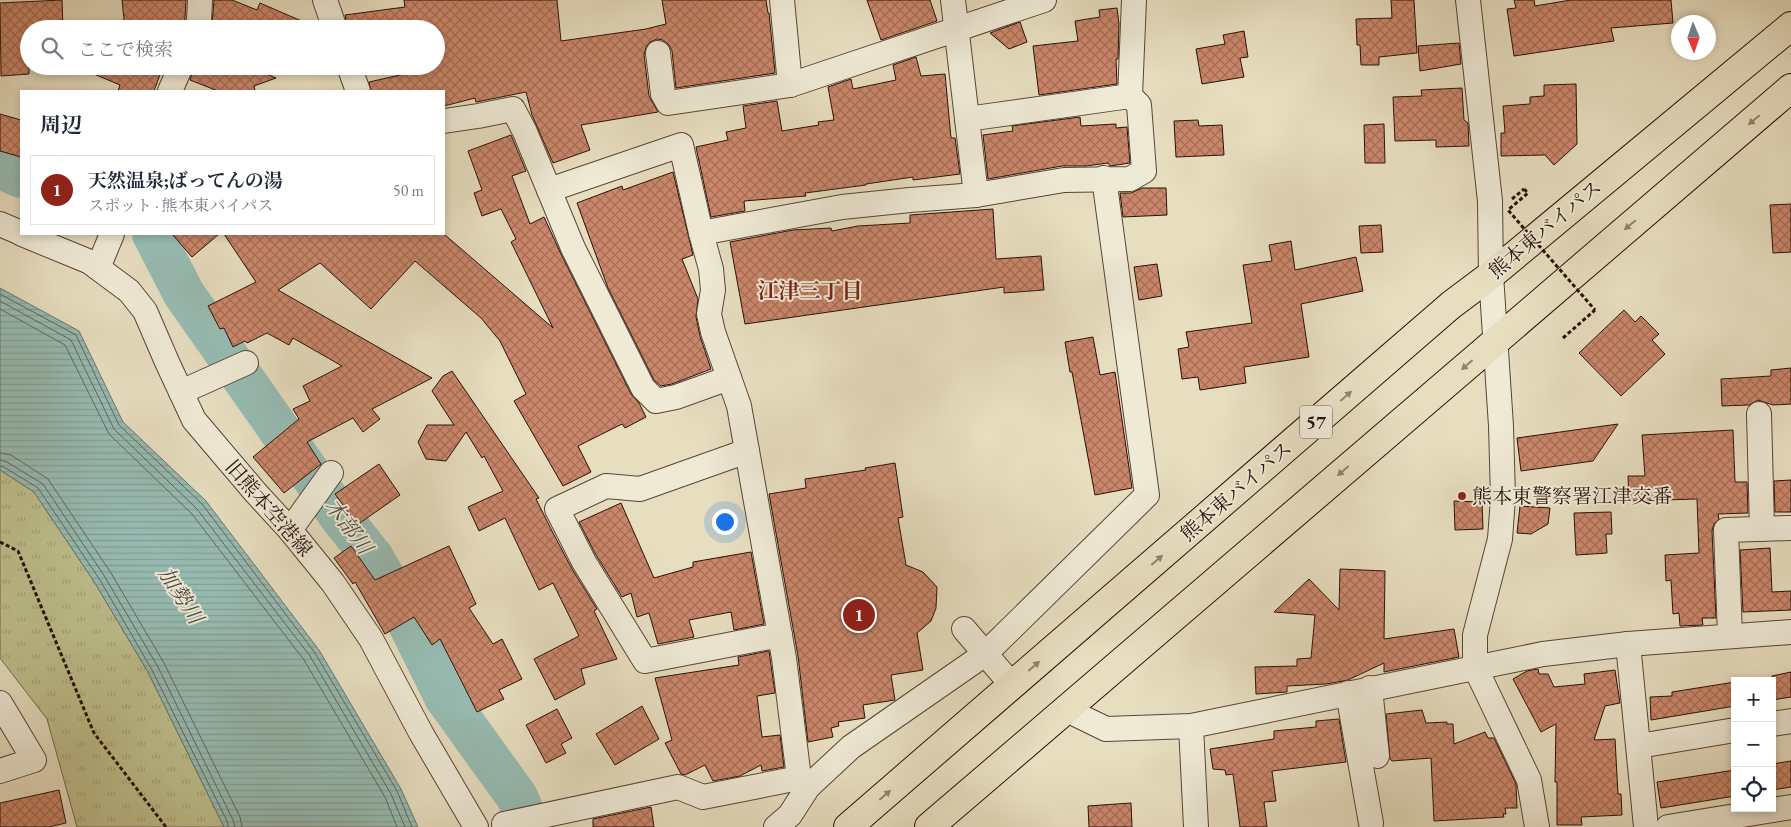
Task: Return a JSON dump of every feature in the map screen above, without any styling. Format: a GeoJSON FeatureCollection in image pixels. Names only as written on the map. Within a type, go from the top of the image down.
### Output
{"type":"FeatureCollection","features":[{"type":"Feature","properties":{"kind":"highway","name":"熊本東バイパス"},"geometry":{"type":"LineString","coordinates":[[848,827],[1451,305],[1491,275],[1791,26]]}},
{"type":"Feature","properties":{"kind":"highway"},"geometry":{"type":"LineString","coordinates":[[929,827],[1791,88]]}},
{"type":"Feature","properties":{"kind":"street"},"geometry":{"type":"LineString","coordinates":[[199,20],[200,0]]}},
{"type":"Feature","properties":{"kind":"street"},"geometry":{"type":"LineString","coordinates":[[325,0],[332,20]]}},
{"type":"Feature","properties":{"kind":"street"},"geometry":{"type":"LineString","coordinates":[[782,0],[790,85]]}},
{"type":"Feature","properties":{"kind":"street"},"geometry":{"type":"LineString","coordinates":[[953,0],[976,195]]}},
{"type":"Feature","properties":{"kind":"street"},"geometry":{"type":"LineString","coordinates":[[658,54],[663,94],[668,103],[790,85],[1044,0]]}},
{"type":"Feature","properties":{"kind":"street"},"geometry":{"type":"LineString","coordinates":[[701,233],[842,207],[976,195],[1064,180],[1130,179],[1144,171],[1138,105],[1130,96],[1134,0]]}},
{"type":"Feature","properties":{"kind":"street"},"geometry":{"type":"LineString","coordinates":[[1468,0],[1490,201],[1491,275],[1501,426],[1503,498],[1500,539],[1475,635],[1475,667],[1529,780],[1537,827]]}},
{"type":"Feature","properties":{"kind":"street"},"geometry":{"type":"LineString","coordinates":[[170,90],[177,75]]}},
{"type":"Feature","properties":{"kind":"street"},"geometry":{"type":"LineString","coordinates":[[352,75],[358,90]]}},
{"type":"Feature","properties":{"kind":"street"},"geometry":{"type":"LineString","coordinates":[[967,119],[1130,96]]}},
{"type":"Feature","properties":{"kind":"street"},"geometry":{"type":"LineString","coordinates":[[445,121],[513,109],[525,132],[573,248],[643,388],[656,401],[676,397],[729,378]]}},
{"type":"Feature","properties":{"kind":"street"},"geometry":{"type":"LineString","coordinates":[[549,190],[681,145],[711,270],[713,290],[709,314],[713,332],[739,406],[804,782],[790,815],[776,827]]}},
{"type":"Feature","properties":{"kind":"street"},"geometry":{"type":"LineString","coordinates":[[473,821],[505,825],[544,814],[678,787],[703,797],[804,782],[851,747],[986,654],[1147,495],[1104,178]]}},
{"type":"Feature","properties":{"kind":"street","name":"旧熊本空港線"},"geometry":{"type":"LineString","coordinates":[[0,224],[20,233]]}},
{"type":"Feature","properties":{"kind":"street","name":"旧熊本空港線"},"geometry":{"type":"LineString","coordinates":[[24,235],[90,262],[129,291],[145,311],[194,420],[256,494],[290,530],[333,583],[371,638],[421,733],[473,821]]}},
{"type":"Feature","properties":{"kind":"street"},"geometry":{"type":"LineString","coordinates":[[98,268],[112,235]]}},
{"type":"Feature","properties":{"kind":"street"},"geometry":{"type":"LineString","coordinates":[[181,392],[246,363]]}},
{"type":"Feature","properties":{"kind":"street"},"geometry":{"type":"LineString","coordinates":[[1759,414],[1762,529]]}},
{"type":"Feature","properties":{"kind":"street"},"geometry":{"type":"LineString","coordinates":[[747,451],[640,489],[606,486],[557,509],[584,562],[645,661],[780,635]]}},
{"type":"Feature","properties":{"kind":"street"},"geometry":{"type":"LineString","coordinates":[[290,530],[331,473]]}},
{"type":"Feature","properties":{"kind":"street"},"geometry":{"type":"LineString","coordinates":[[1730,636],[1726,530],[1790,528]]}},
{"type":"Feature","properties":{"kind":"street"},"geometry":{"type":"LineString","coordinates":[[964,629],[1012,685]]}},
{"type":"Feature","properties":{"kind":"street"},"geometry":{"type":"LineString","coordinates":[[1065,710],[1106,729],[1191,726],[1543,654],[1628,644],[1791,632]]}},
{"type":"Feature","properties":{"kind":"street"},"geometry":{"type":"LineString","coordinates":[[1628,644],[1646,827]]}},
{"type":"Feature","properties":{"kind":"street"},"geometry":{"type":"LineString","coordinates":[[1359,691],[1377,756]]}},
{"type":"Feature","properties":{"kind":"street"},"geometry":{"type":"LineString","coordinates":[[1359,691],[1371,823]]}},
{"type":"Feature","properties":{"kind":"street"},"geometry":{"type":"LineString","coordinates":[[0,703],[34,760],[0,771]]}},
{"type":"Feature","properties":{"kind":"street"},"geometry":{"type":"LineString","coordinates":[[1776,723],[1791,721]]}},
{"type":"Feature","properties":{"kind":"street"},"geometry":{"type":"LineString","coordinates":[[1191,726],[1196,827]]}},
{"type":"Feature","properties":{"kind":"street"},"geometry":{"type":"LineString","coordinates":[[1638,746],[1731,731]]}},
{"type":"Feature","properties":{"kind":"street"},"geometry":{"type":"LineString","coordinates":[[1668,827],[1791,807]]}},
{"type":"Feature","properties":{"kind":"path"},"geometry":{"type":"LineString","coordinates":[[1510,201],[1524,189],[1528,193],[1508,210],[1595,310],[1563,338]]}},
{"type":"Feature","properties":{"kind":"path"},"geometry":{"type":"LineString","coordinates":[[0,542],[18,552],[94,733],[166,827]]}},
{"type":"Feature","properties":{"kind":"green space"},"geometry":{"type":"Polygon","coordinates":[[[0,470],[34,492],[95,583],[148,672],[224,827],[77,827],[47,719],[0,658],[0,470]]]}},
{"type":"Feature","properties":{"kind":"water","name":"加勢川"},"geometry":{"type":"Polygon","coordinates":[[[0,288],[79,331],[123,422],[206,501],[319,650],[401,789],[418,827],[224,827],[148,672],[95,583],[34,492],[0,470],[0,288]]]}},
{"type":"Feature","properties":{"kind":"building"},"geometry":{"type":"Polygon","coordinates":[[[62,0],[63,20],[20,20],[20,75],[1,76],[0,3],[62,0]]]}},
{"type":"Feature","properties":{"kind":"building"},"geometry":{"type":"Polygon","coordinates":[[[122,0],[186,0],[184,20],[124,20],[122,0]]]}},
{"type":"Feature","properties":{"kind":"building"},"geometry":{"type":"Polygon","coordinates":[[[214,0],[232,0],[257,10],[260,3],[299,20],[212,20],[214,0]]]}},
{"type":"Feature","properties":{"kind":"building"},"geometry":{"type":"Polygon","coordinates":[[[404,0],[557,0],[561,41],[646,29],[666,24],[662,0],[766,0],[775,73],[676,88],[672,51],[663,40],[657,39],[650,42],[646,47],[644,55],[649,96],[658,112],[581,125],[590,150],[553,163],[532,115],[526,92],[476,102],[475,98],[445,106],[445,90],[371,90],[369,82],[400,75],[445,75],[445,20],[346,20],[345,15],[405,7],[404,0]]]}},
{"type":"Feature","properties":{"kind":"building"},"geometry":{"type":"Polygon","coordinates":[[[867,0],[930,0],[937,21],[881,40],[867,0]]]}},
{"type":"Feature","properties":{"kind":"building"},"geometry":{"type":"Polygon","coordinates":[[[1391,0],[1414,0],[1417,53],[1379,57],[1379,65],[1361,65],[1360,45],[1357,45],[1356,19],[1392,18],[1391,0]]]}},
{"type":"Feature","properties":{"kind":"building"},"geometry":{"type":"Polygon","coordinates":[[[1514,0],[1534,0],[1535,6],[1571,0],[1671,0],[1672,15],[1671,23],[1611,28],[1614,41],[1514,56],[1507,9],[1516,8],[1514,0]]]}},
{"type":"Feature","properties":{"kind":"building"},"geometry":{"type":"Polygon","coordinates":[[[1117,8],[1119,24],[1118,59],[1116,59],[1117,84],[1039,95],[1033,46],[1078,41],[1075,21],[1100,17],[1099,10],[1117,8]]]}},
{"type":"Feature","properties":{"kind":"building"},"geometry":{"type":"Polygon","coordinates":[[[1020,22],[1027,42],[1009,49],[990,33],[1020,22]]]}},
{"type":"Feature","properties":{"kind":"building"},"geometry":{"type":"Polygon","coordinates":[[[1244,31],[1248,57],[1240,58],[1244,77],[1202,84],[1196,49],[1225,44],[1223,35],[1244,31]]]}},
{"type":"Feature","properties":{"kind":"building"},"geometry":{"type":"Polygon","coordinates":[[[1459,43],[1461,64],[1420,71],[1418,46],[1459,43]]]}},
{"type":"Feature","properties":{"kind":"building"},"geometry":{"type":"Polygon","coordinates":[[[916,57],[921,76],[945,74],[951,138],[955,138],[960,174],[913,180],[913,177],[805,193],[806,196],[744,201],[745,211],[711,217],[696,147],[728,140],[726,132],[746,128],[743,106],[777,101],[782,131],[819,125],[818,122],[834,120],[828,87],[851,79],[853,89],[896,80],[893,65],[916,57]]]}},
{"type":"Feature","properties":{"kind":"building"},"geometry":{"type":"Polygon","coordinates":[[[96,75],[160,75],[154,90],[118,90],[120,85],[96,75]]]}},
{"type":"Feature","properties":{"kind":"building"},"geometry":{"type":"Polygon","coordinates":[[[191,75],[268,75],[276,78],[254,86],[255,90],[215,90],[190,80],[191,75]]]}},
{"type":"Feature","properties":{"kind":"building"},"geometry":{"type":"Polygon","coordinates":[[[1576,84],[1577,144],[1554,165],[1545,155],[1501,156],[1501,133],[1505,133],[1503,106],[1530,104],[1530,97],[1544,96],[1544,85],[1576,84]]]}},
{"type":"Feature","properties":{"kind":"building"},"geometry":{"type":"Polygon","coordinates":[[[1462,88],[1464,120],[1468,123],[1469,146],[1436,147],[1436,140],[1395,141],[1393,97],[1422,96],[1421,90],[1462,88]]]}},
{"type":"Feature","properties":{"kind":"building"},"geometry":{"type":"Polygon","coordinates":[[[0,114],[20,120],[20,157],[0,151],[0,114]]]}},
{"type":"Feature","properties":{"kind":"building"},"geometry":{"type":"Polygon","coordinates":[[[1080,117],[1081,126],[1116,124],[1116,128],[1127,127],[1130,163],[1110,166],[1108,163],[1086,166],[1062,166],[988,179],[983,135],[1013,131],[1012,126],[1080,117]]]}},
{"type":"Feature","properties":{"kind":"building"},"geometry":{"type":"Polygon","coordinates":[[[1198,120],[1199,126],[1222,125],[1224,155],[1176,157],[1174,121],[1198,120]]]}},
{"type":"Feature","properties":{"kind":"building"},"geometry":{"type":"Polygon","coordinates":[[[1384,124],[1385,163],[1365,163],[1364,125],[1384,124]]]}},
{"type":"Feature","properties":{"kind":"building"},"geometry":{"type":"Polygon","coordinates":[[[511,135],[526,171],[512,176],[530,224],[544,217],[631,394],[639,403],[646,417],[625,428],[622,424],[578,446],[591,472],[563,486],[514,401],[526,394],[500,341],[481,318],[415,261],[371,309],[320,263],[278,290],[432,378],[372,409],[380,419],[363,432],[353,418],[307,442],[321,464],[284,493],[253,457],[299,419],[293,409],[310,401],[303,386],[342,366],[293,338],[289,345],[267,333],[247,343],[245,341],[233,347],[224,328],[220,329],[208,306],[256,282],[225,235],[445,235],[553,328],[511,242],[516,239],[501,209],[482,216],[474,193],[482,190],[468,151],[511,135]]]}},
{"type":"Feature","properties":{"kind":"building"},"geometry":{"type":"Polygon","coordinates":[[[673,172],[693,255],[682,259],[698,299],[696,317],[711,369],[672,384],[661,386],[654,380],[608,288],[577,203],[622,186],[623,190],[673,172]]]}},
{"type":"Feature","properties":{"kind":"building"},"geometry":{"type":"Polygon","coordinates":[[[1142,188],[1166,188],[1167,215],[1123,217],[1120,193],[1131,193],[1142,188]]]}},
{"type":"Feature","properties":{"kind":"building"},"geometry":{"type":"Polygon","coordinates":[[[1791,204],[1791,252],[1773,253],[1770,205],[1791,204]]]}},
{"type":"Feature","properties":{"kind":"building"},"geometry":{"type":"Polygon","coordinates":[[[993,209],[996,259],[1041,256],[1044,290],[1004,293],[1004,287],[745,324],[730,242],[793,230],[831,228],[832,231],[858,226],[910,223],[910,215],[993,209]]]}},
{"type":"Feature","properties":{"kind":"building"},"geometry":{"type":"Polygon","coordinates":[[[1381,225],[1383,252],[1361,253],[1359,226],[1381,225]]]}},
{"type":"Feature","properties":{"kind":"building"},"geometry":{"type":"Polygon","coordinates":[[[173,235],[218,235],[192,257],[173,235]]]}},
{"type":"Feature","properties":{"kind":"building"},"geometry":{"type":"Polygon","coordinates":[[[1291,241],[1295,270],[1356,257],[1363,291],[1301,304],[1309,357],[1244,367],[1246,383],[1200,390],[1198,377],[1182,379],[1178,349],[1189,347],[1186,332],[1252,323],[1243,265],[1272,261],[1269,245],[1291,241]]]}},
{"type":"Feature","properties":{"kind":"building"},"geometry":{"type":"Polygon","coordinates":[[[1157,264],[1162,296],[1139,300],[1134,267],[1157,264]]]}},
{"type":"Feature","properties":{"kind":"building"},"geometry":{"type":"Polygon","coordinates":[[[1624,310],[1635,322],[1641,316],[1659,334],[1652,340],[1665,354],[1621,396],[1579,353],[1624,310]]]}},
{"type":"Feature","properties":{"kind":"building"},"geometry":{"type":"Polygon","coordinates":[[[1093,337],[1100,375],[1115,372],[1132,488],[1095,495],[1065,342],[1093,337]]]}},
{"type":"Feature","properties":{"kind":"building"},"geometry":{"type":"Polygon","coordinates":[[[1791,368],[1791,404],[1773,405],[1758,400],[1749,405],[1722,406],[1721,379],[1771,376],[1771,370],[1791,368]]]}},
{"type":"Feature","properties":{"kind":"building"},"geometry":{"type":"Polygon","coordinates":[[[452,371],[539,498],[536,499],[553,533],[572,569],[597,609],[594,611],[617,659],[581,669],[585,684],[555,700],[534,659],[579,636],[553,583],[539,590],[505,518],[479,531],[468,507],[503,491],[484,456],[482,458],[466,432],[446,461],[426,459],[418,442],[427,425],[454,425],[432,391],[443,376],[452,371]]]}},
{"type":"Feature","properties":{"kind":"building"},"geometry":{"type":"Polygon","coordinates":[[[1618,424],[1593,461],[1521,471],[1517,438],[1618,424]]]}},
{"type":"Feature","properties":{"kind":"building"},"geometry":{"type":"Polygon","coordinates":[[[1733,430],[1735,482],[1747,482],[1748,513],[1718,514],[1719,519],[1714,524],[1712,531],[1716,618],[1702,618],[1703,625],[1680,626],[1679,613],[1673,614],[1671,580],[1666,581],[1665,555],[1699,553],[1697,499],[1629,501],[1628,476],[1645,476],[1642,435],[1733,430]]]}},
{"type":"Feature","properties":{"kind":"building"},"geometry":{"type":"Polygon","coordinates":[[[895,463],[903,517],[898,518],[906,565],[923,572],[937,587],[936,608],[931,621],[917,633],[923,670],[891,675],[895,700],[863,705],[865,718],[838,722],[839,726],[831,728],[833,737],[808,742],[798,656],[769,494],[806,488],[805,479],[866,470],[865,468],[895,463]]]}},
{"type":"Feature","properties":{"kind":"building"},"geometry":{"type":"Polygon","coordinates":[[[379,464],[400,495],[357,525],[335,494],[379,464]]]}},
{"type":"Feature","properties":{"kind":"building"},"geometry":{"type":"Polygon","coordinates":[[[1791,480],[1791,512],[1775,512],[1774,481],[1791,480]]]}},
{"type":"Feature","properties":{"kind":"building"},"geometry":{"type":"Polygon","coordinates":[[[1454,501],[1482,502],[1483,529],[1455,530],[1454,501]]]}},
{"type":"Feature","properties":{"kind":"building"},"geometry":{"type":"Polygon","coordinates":[[[621,503],[654,578],[693,567],[693,562],[751,552],[764,624],[734,630],[731,612],[689,620],[694,637],[658,644],[649,613],[637,617],[631,593],[622,597],[596,555],[579,522],[621,503]]]}},
{"type":"Feature","properties":{"kind":"building"},"geometry":{"type":"Polygon","coordinates":[[[1520,506],[1550,508],[1548,524],[1531,534],[1517,533],[1520,506]]]}},
{"type":"Feature","properties":{"kind":"building"},"geometry":{"type":"Polygon","coordinates":[[[1611,512],[1612,534],[1606,534],[1607,553],[1576,555],[1574,513],[1611,512]]]}},
{"type":"Feature","properties":{"kind":"building"},"geometry":{"type":"Polygon","coordinates":[[[351,546],[375,580],[449,546],[476,604],[469,608],[493,644],[502,639],[522,679],[499,690],[504,699],[477,712],[440,639],[432,645],[414,617],[385,634],[355,582],[353,584],[334,558],[351,546]]]}},
{"type":"Feature","properties":{"kind":"building"},"geometry":{"type":"Polygon","coordinates":[[[1770,548],[1772,592],[1791,591],[1791,610],[1743,612],[1740,550],[1770,548]]]}},
{"type":"Feature","properties":{"kind":"building"},"geometry":{"type":"Polygon","coordinates":[[[1340,569],[1385,571],[1384,639],[1454,629],[1459,657],[1384,672],[1384,663],[1348,680],[1326,684],[1287,686],[1287,692],[1256,694],[1255,667],[1297,666],[1297,659],[1311,658],[1315,615],[1274,612],[1309,579],[1339,610],[1340,569]]]}},
{"type":"Feature","properties":{"kind":"building"},"geometry":{"type":"Polygon","coordinates":[[[769,651],[775,693],[757,696],[762,737],[780,735],[784,767],[762,771],[761,765],[740,776],[713,781],[705,765],[685,775],[681,774],[665,743],[672,740],[655,678],[739,665],[738,657],[769,651]]]}},
{"type":"Feature","properties":{"kind":"building"},"geometry":{"type":"Polygon","coordinates":[[[1538,669],[1539,674],[1548,674],[1554,687],[1585,684],[1584,674],[1615,670],[1620,703],[1605,706],[1594,740],[1615,739],[1618,794],[1621,794],[1622,815],[1581,817],[1582,825],[1557,825],[1557,782],[1555,782],[1556,724],[1541,732],[1513,679],[1527,671],[1538,669]]]}},
{"type":"Feature","properties":{"kind":"building"},"geometry":{"type":"Polygon","coordinates":[[[1791,672],[1791,697],[1776,699],[1776,677],[1772,676],[1791,672]]]}},
{"type":"Feature","properties":{"kind":"building"},"geometry":{"type":"Polygon","coordinates":[[[1731,683],[1731,707],[1651,720],[1650,697],[1672,696],[1672,692],[1731,683]]]}},
{"type":"Feature","properties":{"kind":"building"},"geometry":{"type":"Polygon","coordinates":[[[642,706],[659,739],[615,765],[596,734],[642,706]]]}},
{"type":"Feature","properties":{"kind":"building"},"geometry":{"type":"Polygon","coordinates":[[[557,709],[572,738],[561,744],[566,753],[546,763],[526,725],[557,709]]]}},
{"type":"Feature","properties":{"kind":"building"},"geometry":{"type":"Polygon","coordinates":[[[1422,710],[1426,723],[1447,722],[1447,724],[1453,724],[1454,744],[1485,732],[1488,738],[1494,738],[1516,784],[1517,808],[1505,808],[1506,814],[1503,814],[1504,817],[1434,821],[1431,758],[1392,761],[1390,759],[1386,714],[1422,710]]]}},
{"type":"Feature","properties":{"kind":"building"},"geometry":{"type":"Polygon","coordinates":[[[1339,719],[1346,762],[1272,771],[1276,801],[1264,802],[1267,827],[1240,827],[1233,774],[1226,775],[1225,770],[1213,769],[1210,749],[1274,739],[1274,731],[1316,727],[1316,721],[1339,719]]]}},
{"type":"Feature","properties":{"kind":"building"},"geometry":{"type":"Polygon","coordinates":[[[1791,761],[1791,787],[1776,789],[1776,763],[1791,761]]]}},
{"type":"Feature","properties":{"kind":"building"},"geometry":{"type":"Polygon","coordinates":[[[1731,771],[1731,797],[1661,808],[1657,782],[1731,771]]]}},
{"type":"Feature","properties":{"kind":"building"},"geometry":{"type":"Polygon","coordinates":[[[59,790],[66,823],[49,827],[0,827],[0,803],[59,790]]]}},
{"type":"Feature","properties":{"kind":"building"},"geometry":{"type":"Polygon","coordinates":[[[1131,803],[1132,827],[1089,827],[1088,806],[1131,803]]]}},
{"type":"Feature","properties":{"kind":"building"},"geometry":{"type":"Polygon","coordinates":[[[651,807],[654,827],[593,827],[593,819],[651,807]]]}},
{"type":"Feature","properties":{"kind":"waterway","name":"木部川"},"geometry":{"type":"LineString","coordinates":[[0,168],[20,177]]}},
{"type":"Feature","properties":{"kind":"waterway","name":"木部川"},"geometry":{"type":"LineString","coordinates":[[154,235],[184,294],[339,515],[373,558],[397,600],[445,697],[517,797],[530,827]]}},
{"type":"Feature","properties":{"kind":"place","name":"熊本東警察署江津交番"},"geometry":{"type":"Point","coordinates":[1462,496]}},
{"type":"Feature","properties":{"kind":"place","name":"天然温泉;ばってんの湯"},"geometry":{"type":"Point","coordinates":[859,615]}},
{"type":"Feature","properties":{"kind":"district","name":"江津三丁目"},"geometry":{"type":"Point","coordinates":[810,290]}}]}
